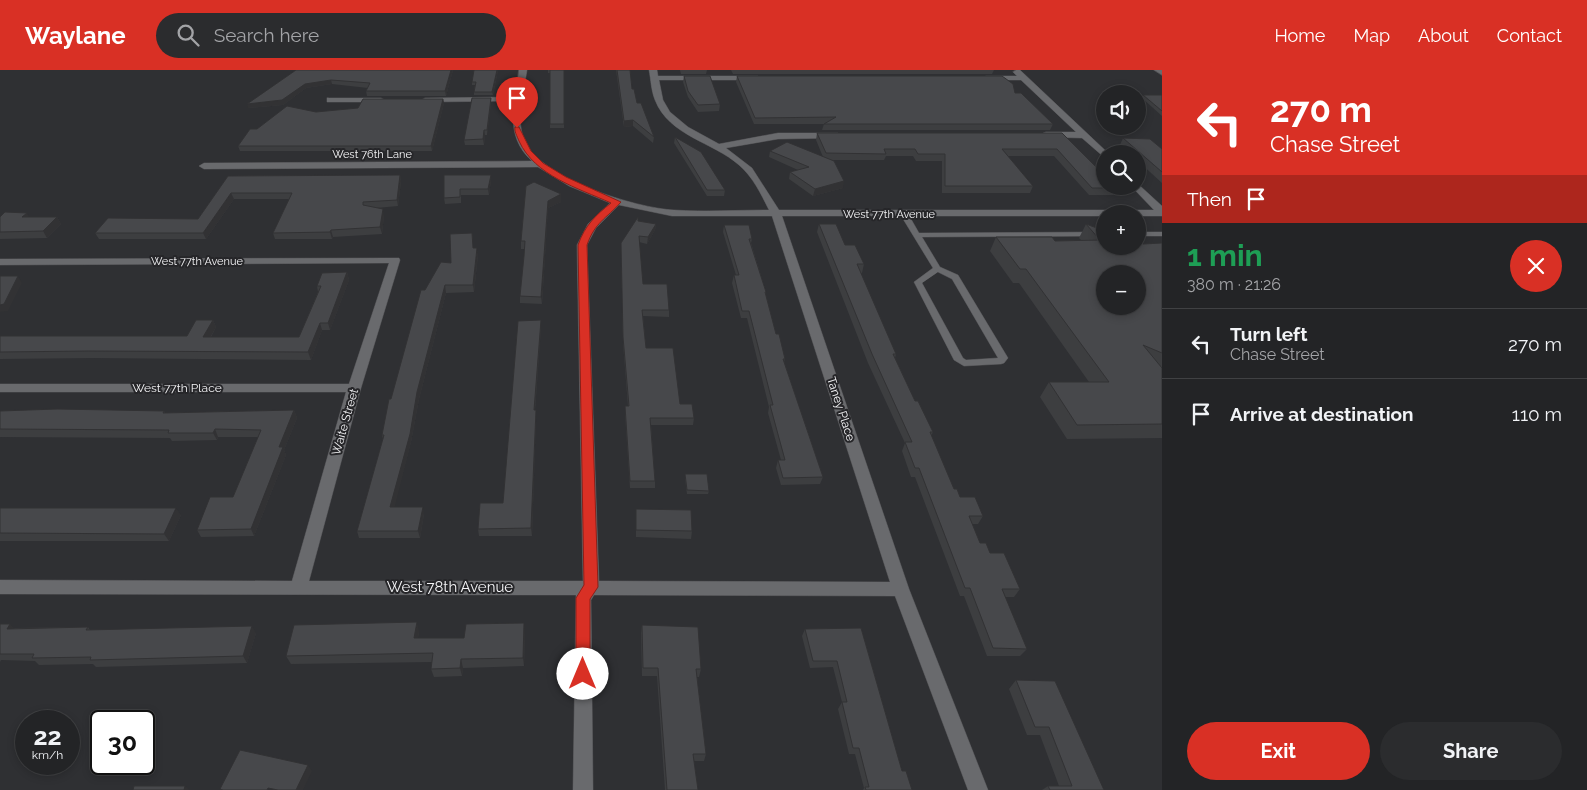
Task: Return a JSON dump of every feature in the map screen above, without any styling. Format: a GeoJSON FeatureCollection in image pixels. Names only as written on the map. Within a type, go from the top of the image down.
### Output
{"type":"FeatureCollection","features":[{"type":"Feature","properties":{"kind":"street","name":"West 77th Avenue"},"geometry":{"type":"LineString","coordinates":[[523,70],[517,128],[520,140],[528,152],[540,164],[564,179],[617,202],[672,213],[1162,213]]}},
{"type":"Feature","properties":{"kind":"street"},"geometry":{"type":"LineString","coordinates":[[1014,70],[1096,146]]}},
{"type":"Feature","properties":{"kind":"street"},"geometry":{"type":"LineString","coordinates":[[1158,70],[1162,73]]}},
{"type":"Feature","properties":{"kind":"street"},"geometry":{"type":"LineString","coordinates":[[654,74],[764,78]]}},
{"type":"Feature","properties":{"kind":"street","name":"Taney Place"},"geometry":{"type":"LineString","coordinates":[[654,74],[660,103],[666,112],[683,126],[718,146],[749,169],[760,182],[776,214],[901,589],[978,790]]}},
{"type":"Feature","properties":{"kind":"street"},"geometry":{"type":"LineString","coordinates":[[973,78],[1023,78]]}},
{"type":"Feature","properties":{"kind":"street"},"geometry":{"type":"LineString","coordinates":[[420,100],[519,99]]}},
{"type":"Feature","properties":{"kind":"street"},"geometry":{"type":"LineString","coordinates":[[330,100],[390,100]]}},
{"type":"Feature","properties":{"kind":"street"},"geometry":{"type":"LineString","coordinates":[[718,146],[778,136],[841,135]]}},
{"type":"Feature","properties":{"kind":"street"},"geometry":{"type":"LineString","coordinates":[[1036,135],[1085,136]]}},
{"type":"Feature","properties":{"kind":"street","name":"West 76th Lane"},"geometry":{"type":"LineString","coordinates":[[204,166],[540,164]]}},
{"type":"Feature","properties":{"kind":"street"},"geometry":{"type":"LineString","coordinates":[[1145,195],[1162,213]]}},
{"type":"Feature","properties":{"kind":"street"},"geometry":{"type":"LineString","coordinates":[[583,790],[583,598],[591,587],[582,245],[587,231],[597,218],[617,202]]}},
{"type":"Feature","properties":{"kind":"street","name":"West 77th Avenue"},"geometry":{"type":"LineString","coordinates":[[0,262],[395,260]]}},
{"type":"Feature","properties":{"kind":"street","name":"Waite Street"},"geometry":{"type":"LineString","coordinates":[[299,586],[354,388],[395,260]]}},
{"type":"Feature","properties":{"kind":"street","name":"West 77th Place"},"geometry":{"type":"LineString","coordinates":[[0,388],[354,388]]}},
{"type":"Feature","properties":{"kind":"street","name":"West 78th Avenue"},"geometry":{"type":"LineString","coordinates":[[0,587],[299,586],[901,589]]}},
{"type":"Feature","properties":{"kind":"lane"},"geometry":{"type":"LineString","coordinates":[[904,214],[936,269],[955,277],[1003,358],[1001,361],[964,363],[959,360],[918,282],[936,269]]}},
{"type":"Feature","properties":{"kind":"lane"},"geometry":{"type":"LineString","coordinates":[[916,234],[1096,234]]}},
{"type":"Feature","properties":{"kind":"lane"},"geometry":{"type":"LineString","coordinates":[[1146,234],[1162,234]]}},
{"type":"Feature","properties":{"kind":"building"},"geometry":{"type":"Polygon","coordinates":[[[296,70],[451,70],[445,91],[366,91],[370,83],[331,80],[305,84],[282,100],[247,104],[296,70]]]}},
{"type":"Feature","properties":{"kind":"building"},"geometry":{"type":"Polygon","coordinates":[[[474,70],[497,70],[492,92],[474,92],[476,82],[472,82],[474,70]]]}},
{"type":"Feature","properties":{"kind":"building"},"geometry":{"type":"Polygon","coordinates":[[[550,70],[564,70],[564,124],[550,124],[550,70]]]}},
{"type":"Feature","properties":{"kind":"building"},"geometry":{"type":"Polygon","coordinates":[[[617,70],[630,70],[632,89],[634,89],[637,103],[641,103],[654,137],[633,120],[624,121],[617,70]]]}},
{"type":"Feature","properties":{"kind":"building"},"geometry":{"type":"Polygon","coordinates":[[[684,76],[710,76],[720,104],[698,105],[688,91],[684,76]]]}},
{"type":"Feature","properties":{"kind":"building"},"geometry":{"type":"Polygon","coordinates":[[[737,76],[1002,76],[1013,84],[1015,93],[1021,93],[1053,124],[824,124],[836,117],[755,118],[737,76]]]}},
{"type":"Feature","properties":{"kind":"building"},"geometry":{"type":"Polygon","coordinates":[[[1146,95],[1162,95],[1162,111],[1146,98],[1146,95]]]}},
{"type":"Feature","properties":{"kind":"building"},"geometry":{"type":"Polygon","coordinates":[[[472,98],[491,98],[487,130],[484,130],[483,139],[464,140],[472,98]]]}},
{"type":"Feature","properties":{"kind":"building"},"geometry":{"type":"Polygon","coordinates":[[[363,99],[443,99],[431,146],[238,146],[250,129],[257,129],[287,106],[316,112],[358,108],[363,99]]]}},
{"type":"Feature","properties":{"kind":"building"},"geometry":{"type":"Polygon","coordinates":[[[817,133],[1062,133],[1096,167],[1096,188],[1092,188],[1057,149],[1002,149],[1033,186],[945,186],[945,154],[918,154],[915,149],[884,149],[886,154],[826,153],[817,133]]]}},
{"type":"Feature","properties":{"kind":"building"},"geometry":{"type":"Polygon","coordinates":[[[675,137],[701,152],[725,190],[707,190],[675,137]]]}},
{"type":"Feature","properties":{"kind":"building"},"geometry":{"type":"Polygon","coordinates":[[[1123,138],[1150,139],[1162,149],[1162,172],[1146,158],[1146,145],[1131,145],[1123,138]]]}},
{"type":"Feature","properties":{"kind":"building"},"geometry":{"type":"Polygon","coordinates":[[[787,142],[834,161],[844,181],[815,189],[790,172],[809,167],[770,151],[787,142]]]}},
{"type":"Feature","properties":{"kind":"building"},"geometry":{"type":"Polygon","coordinates":[[[400,175],[397,200],[363,202],[363,205],[383,209],[380,227],[331,230],[330,232],[273,233],[292,193],[231,193],[203,233],[95,233],[108,218],[198,219],[228,176],[400,175]]]}},
{"type":"Feature","properties":{"kind":"building"},"geometry":{"type":"Polygon","coordinates":[[[444,175],[491,175],[488,189],[460,189],[460,197],[444,198],[444,175]]]}},
{"type":"Feature","properties":{"kind":"building"},"geometry":{"type":"Polygon","coordinates":[[[534,182],[561,194],[548,201],[541,297],[520,296],[525,241],[521,241],[526,186],[534,182]]]}},
{"type":"Feature","properties":{"kind":"building"},"geometry":{"type":"Polygon","coordinates":[[[5,212],[27,213],[22,217],[57,217],[43,231],[0,232],[0,217],[5,212]]]}},
{"type":"Feature","properties":{"kind":"building"},"geometry":{"type":"Polygon","coordinates":[[[638,217],[638,221],[656,224],[648,237],[639,236],[643,284],[667,284],[669,310],[642,310],[646,348],[673,348],[680,404],[692,404],[694,418],[650,418],[655,481],[630,481],[625,406],[629,406],[623,337],[621,243],[638,217]]]}},
{"type":"Feature","properties":{"kind":"building"},"geometry":{"type":"Polygon","coordinates":[[[819,224],[836,224],[845,245],[855,245],[864,264],[857,264],[896,354],[893,354],[915,401],[918,401],[933,432],[930,432],[954,489],[957,489],[960,497],[975,497],[983,516],[969,516],[980,543],[986,543],[990,553],[1004,553],[1020,589],[1002,589],[1027,649],[993,648],[970,588],[965,588],[919,468],[915,468],[905,442],[912,442],[872,354],[819,224]]]}},
{"type":"Feature","properties":{"kind":"building"},"geometry":{"type":"Polygon","coordinates":[[[1086,224],[1096,228],[1096,235],[1086,224]]]}},
{"type":"Feature","properties":{"kind":"building"},"geometry":{"type":"Polygon","coordinates":[[[724,225],[749,225],[752,239],[749,239],[766,292],[776,334],[779,334],[785,359],[783,359],[823,477],[783,478],[778,460],[785,460],[770,405],[773,405],[749,311],[742,311],[734,275],[739,275],[724,225]]]}},
{"type":"Feature","properties":{"kind":"building"},"geometry":{"type":"Polygon","coordinates":[[[472,233],[473,248],[477,248],[473,285],[445,285],[417,392],[410,434],[390,507],[423,507],[418,531],[357,531],[384,435],[382,435],[389,399],[391,399],[421,290],[425,290],[441,262],[451,263],[450,234],[472,233]]]}},
{"type":"Feature","properties":{"kind":"building"},"geometry":{"type":"Polygon","coordinates":[[[996,237],[1052,237],[1055,241],[1096,240],[1096,255],[1146,255],[1146,244],[1162,243],[1162,353],[1143,345],[1162,368],[1162,424],[1077,425],[1049,382],[1109,382],[1026,269],[1020,269],[996,237]]]}},
{"type":"Feature","properties":{"kind":"building"},"geometry":{"type":"Polygon","coordinates":[[[347,272],[328,323],[320,323],[308,352],[0,352],[0,336],[187,336],[196,320],[213,320],[203,337],[299,337],[321,286],[317,286],[322,273],[347,272]]]}},
{"type":"Feature","properties":{"kind":"building"},"geometry":{"type":"Polygon","coordinates":[[[0,276],[18,276],[4,304],[0,305],[0,276]]]}},
{"type":"Feature","properties":{"kind":"building"},"geometry":{"type":"Polygon","coordinates":[[[541,320],[534,410],[536,410],[531,528],[478,529],[480,503],[503,503],[518,321],[541,320]]]}},
{"type":"Feature","properties":{"kind":"building"},"geometry":{"type":"Polygon","coordinates":[[[57,409],[164,411],[163,413],[294,410],[279,447],[283,447],[251,529],[197,530],[210,497],[233,497],[261,430],[215,429],[213,433],[168,433],[169,430],[0,429],[0,411],[57,409]]]}},
{"type":"Feature","properties":{"kind":"building"},"geometry":{"type":"Polygon","coordinates":[[[685,474],[707,474],[709,491],[687,490],[685,474]]]}},
{"type":"Feature","properties":{"kind":"building"},"geometry":{"type":"Polygon","coordinates":[[[0,508],[176,508],[164,534],[0,533],[0,508]]]}},
{"type":"Feature","properties":{"kind":"building"},"geometry":{"type":"Polygon","coordinates":[[[636,509],[691,510],[692,531],[636,530],[636,509]]]}},
{"type":"Feature","properties":{"kind":"building"},"geometry":{"type":"Polygon","coordinates":[[[417,622],[414,638],[464,638],[466,624],[524,623],[523,658],[461,659],[460,668],[431,669],[433,653],[286,656],[294,625],[417,622]]]}},
{"type":"Feature","properties":{"kind":"building"},"geometry":{"type":"Polygon","coordinates":[[[0,624],[10,624],[7,629],[88,627],[86,630],[252,626],[243,656],[90,660],[91,657],[32,658],[34,654],[0,654],[0,624]]]}},
{"type":"Feature","properties":{"kind":"building"},"geometry":{"type":"Polygon","coordinates":[[[642,625],[698,627],[701,669],[696,669],[706,754],[693,754],[698,790],[667,790],[658,668],[643,668],[642,625]]]}},
{"type":"Feature","properties":{"kind":"building"},"geometry":{"type":"Polygon","coordinates":[[[861,628],[902,771],[906,771],[912,790],[866,790],[865,787],[869,787],[859,748],[853,748],[842,702],[847,702],[837,661],[813,661],[805,629],[861,628]]]}},
{"type":"Feature","properties":{"kind":"building"},"geometry":{"type":"Polygon","coordinates":[[[1016,680],[1055,681],[1104,790],[1050,790],[1048,786],[1072,786],[1049,727],[1035,727],[1016,680]]]}},
{"type":"Feature","properties":{"kind":"building"},"geometry":{"type":"Polygon","coordinates":[[[240,750],[308,765],[296,790],[268,788],[267,790],[220,789],[240,750]]]}},
{"type":"Feature","properties":{"kind":"building"},"geometry":{"type":"Polygon","coordinates":[[[134,786],[185,786],[184,790],[133,790],[134,786]]]}},
{"type":"Feature","properties":{"kind":"route"},"geometry":{"type":"LineString","coordinates":[[517,128],[520,140],[528,152],[540,164],[586,190],[617,202],[597,218],[587,231],[582,245],[591,587],[583,598],[583,674]]}}]}
